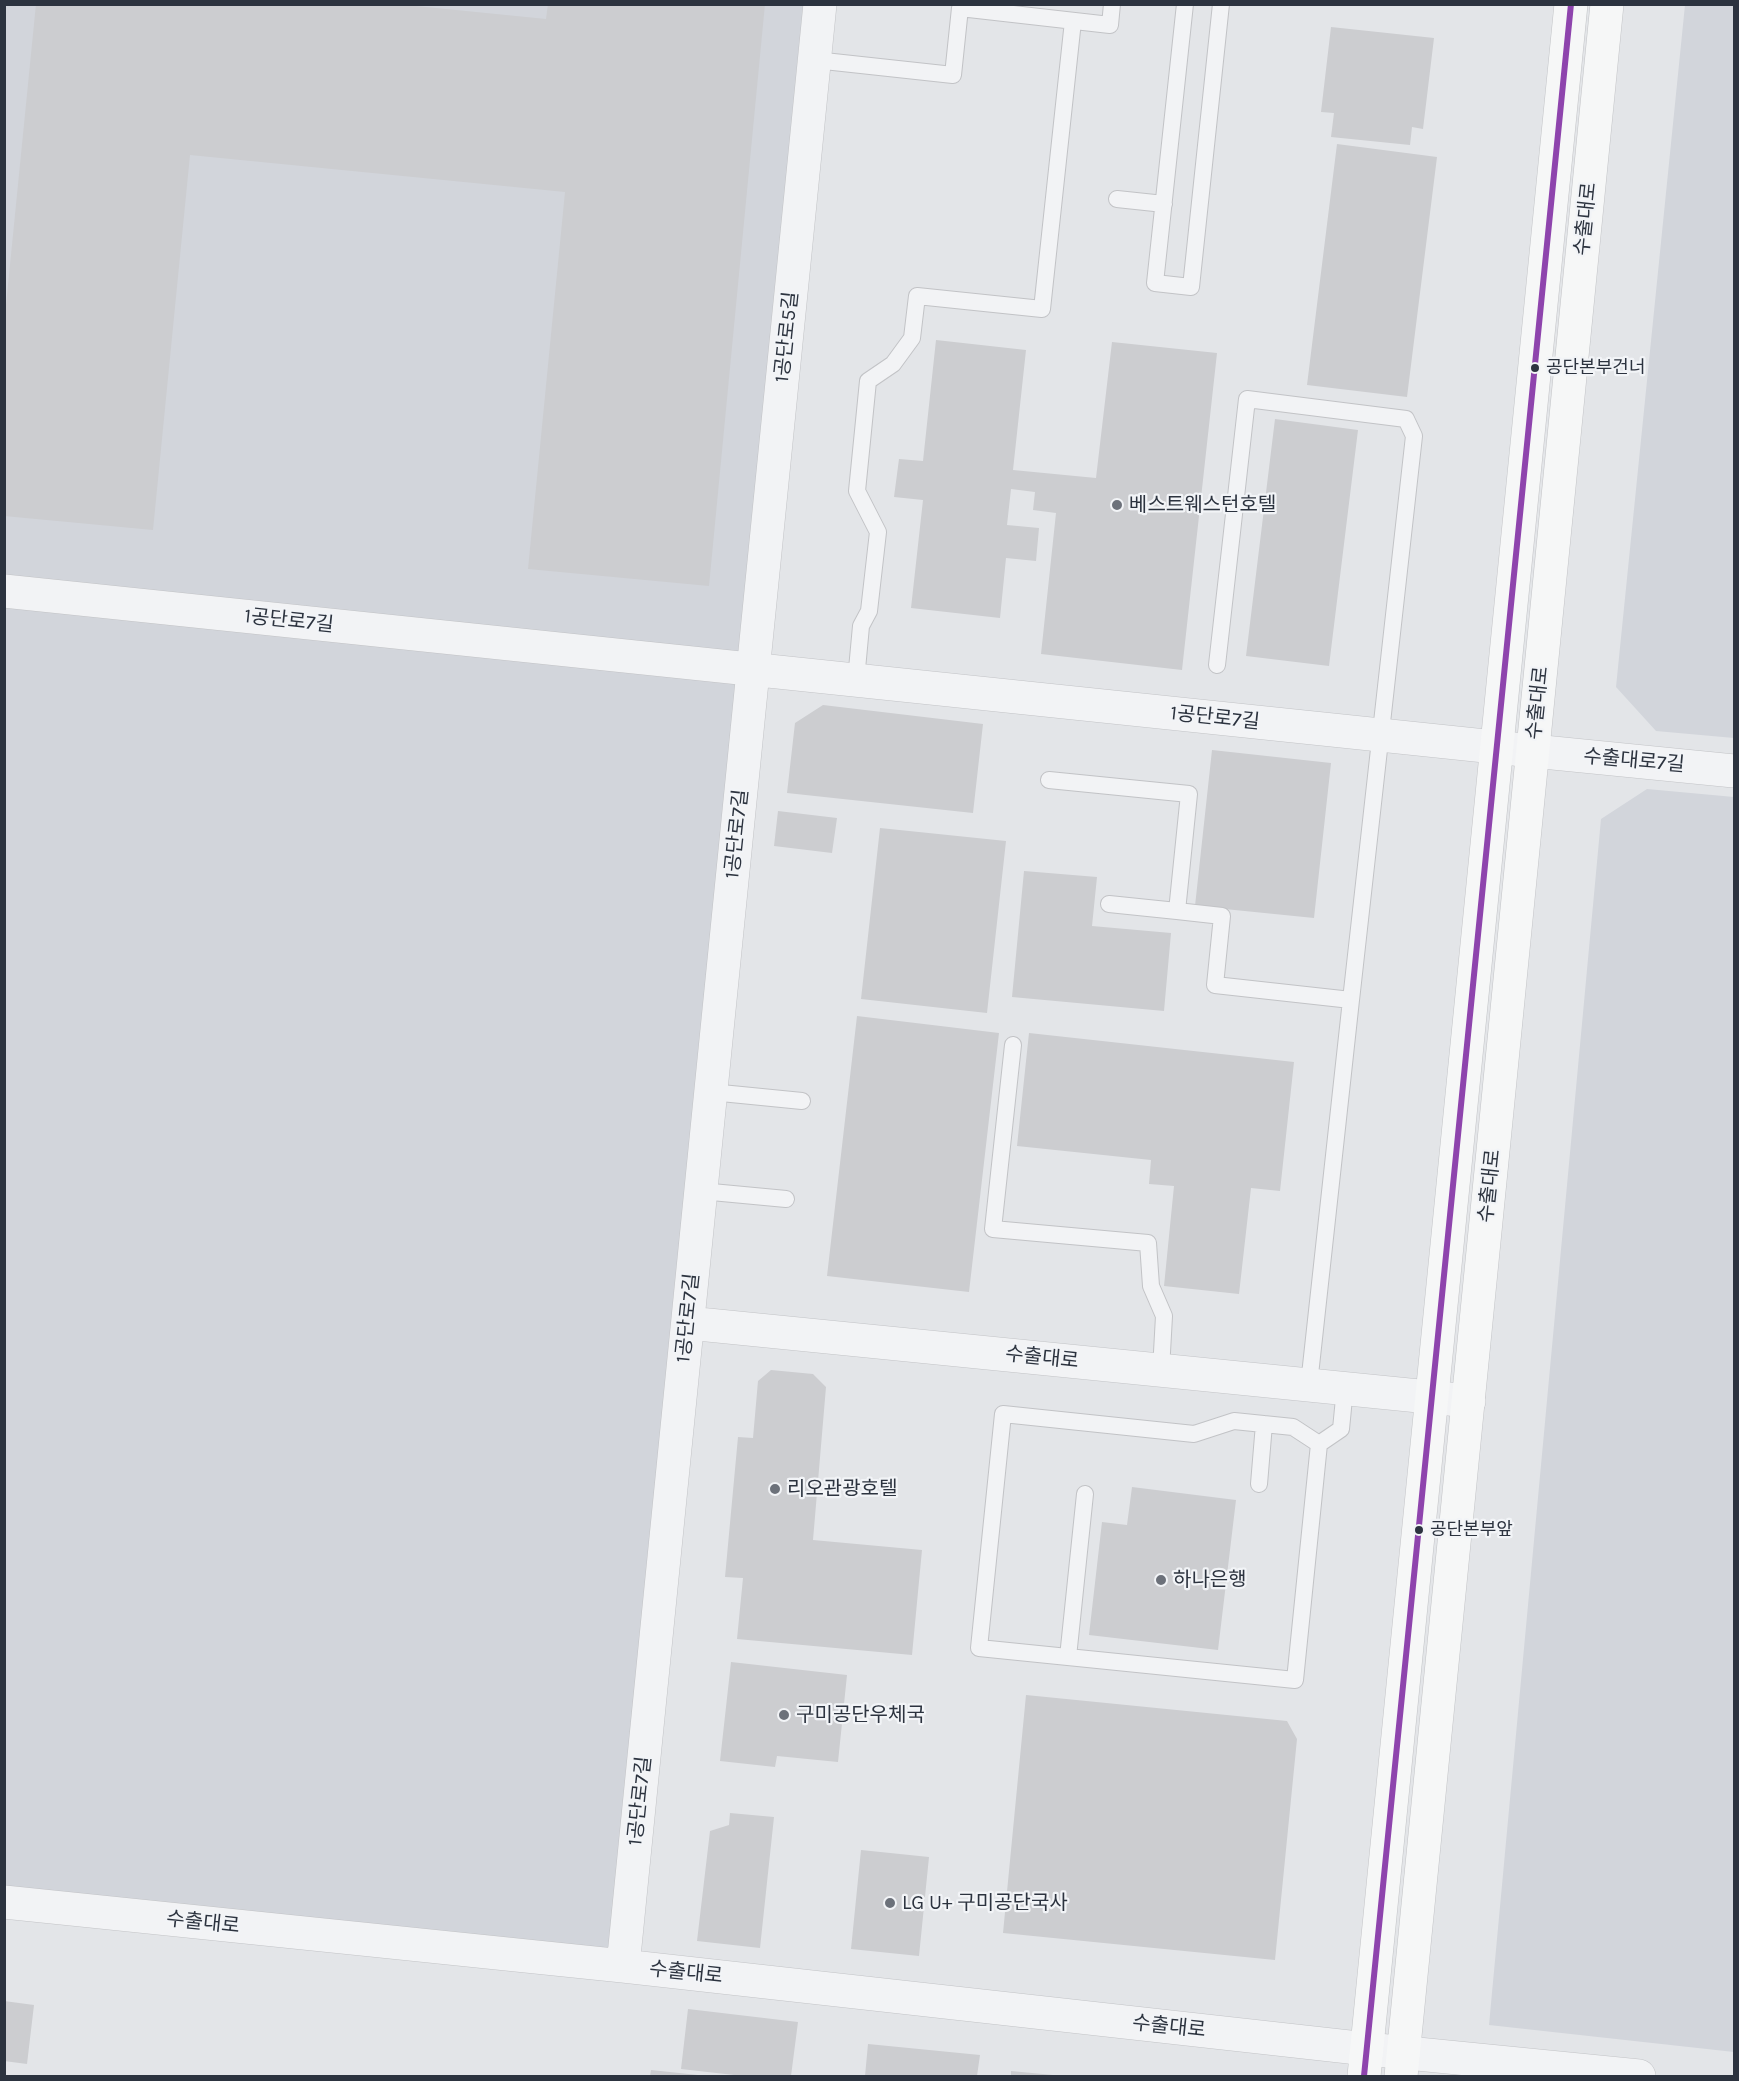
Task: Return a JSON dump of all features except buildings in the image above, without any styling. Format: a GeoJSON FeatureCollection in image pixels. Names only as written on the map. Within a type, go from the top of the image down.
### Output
{"type":"FeatureCollection","features":[{"type":"Feature","properties":{"kind":"main road","name":"수출대로"},"geometry":{"type":"LineString","coordinates":[[1365,2063],[1571,4]]}},
{"type":"Feature","properties":{"kind":"main road","name":"수출대로"},"geometry":{"type":"LineString","coordinates":[[1402,2065],[1608,4]]}},
{"type":"Feature","properties":{"kind":"street","name":"1공단로5길"},"geometry":{"type":"LineString","coordinates":[[753,669],[820,4]]}},
{"type":"Feature","properties":{"kind":"street","name":"1공단로7길"},"geometry":{"type":"LineString","coordinates":[[4,591],[1533,751]]}},
{"type":"Feature","properties":{"kind":"street","name":"1공단로7길"},"geometry":{"type":"LineString","coordinates":[[623,1966],[753,669]]}},
{"type":"Feature","properties":{"kind":"street","name":"수출대로7길"},"geometry":{"type":"LineString","coordinates":[[1533,751],[1734,771]]}},
{"type":"Feature","properties":{"kind":"street","name":"수출대로"},"geometry":{"type":"LineString","coordinates":[[688,1323],[1469,1401]]}},
{"type":"Feature","properties":{"kind":"street","name":"수출대로"},"geometry":{"type":"LineString","coordinates":[[4,1902],[623,1966],[1365,2063]]}},
{"type":"Feature","properties":{"kind":"street"},"geometry":{"type":"LineString","coordinates":[[1365,2063],[1640,2076]]}},
{"type":"Feature","properties":{"kind":"lane"},"geometry":{"type":"LineString","coordinates":[[815,60],[953,75],[960,8],[1110,25],[1112,4]]}},
{"type":"Feature","properties":{"kind":"lane"},"geometry":{"type":"LineString","coordinates":[[1185,4],[1155,283],[1191,287],[1221,4]]}},
{"type":"Feature","properties":{"kind":"lane"},"geometry":{"type":"LineString","coordinates":[[856,680],[861,626],[869,611],[878,532],[857,491],[868,381],[893,364],[912,338],[917,296],[1042,309],[1073,21]]}},
{"type":"Feature","properties":{"kind":"lane"},"geometry":{"type":"LineString","coordinates":[[1117,199],[1164,204]]}},
{"type":"Feature","properties":{"kind":"lane"},"geometry":{"type":"LineString","coordinates":[[1217,665],[1247,399],[1406,419],[1414,435],[1379,735],[1310,1384]]}},
{"type":"Feature","properties":{"kind":"lane"},"geometry":{"type":"LineString","coordinates":[[1049,780],[1189,794],[1177,911]]}},
{"type":"Feature","properties":{"kind":"lane"},"geometry":{"type":"LineString","coordinates":[[1109,904],[1222,916],[1215,985],[1351,1000]]}},
{"type":"Feature","properties":{"kind":"lane"},"geometry":{"type":"LineString","coordinates":[[1012,1045],[993,1229],[1148,1243],[1151,1286],[1164,1317],[1161,1370]]}},
{"type":"Feature","properties":{"kind":"lane"},"geometry":{"type":"LineString","coordinates":[[711,1092],[802,1101]]}},
{"type":"Feature","properties":{"kind":"lane"},"geometry":{"type":"LineString","coordinates":[[701,1191],[786,1199]]}},
{"type":"Feature","properties":{"kind":"lane"},"geometry":{"type":"LineString","coordinates":[[1319,1444],[1293,1428],[1234,1421],[1194,1434],[1003,1414],[979,1648],[1295,1680],[1319,1444],[1341,1429],[1345,1388]]}},
{"type":"Feature","properties":{"kind":"lane"},"geometry":{"type":"LineString","coordinates":[[1258,1484],[1264,1424]]}},
{"type":"Feature","properties":{"kind":"lane"},"geometry":{"type":"LineString","coordinates":[[1068,1657],[1085,1494]]}},
{"type":"Feature","properties":{"kind":"shaded area"},"geometry":{"type":"Polygon","coordinates":[[[4,5],[820,5],[623,1966],[5,1902],[4,5]]]}},
{"type":"Feature","properties":{"kind":"shaded area"},"geometry":{"type":"Polygon","coordinates":[[[1685,5],[1734,5],[1734,738],[1656,731],[1616,687],[1685,5]]]}},
{"type":"Feature","properties":{"kind":"shaded area"},"geometry":{"type":"Polygon","coordinates":[[[1647,789],[1734,797],[1734,2052],[1489,2025],[1601,819],[1647,789]]]}},
{"type":"Feature","properties":{"kind":"transit line"},"geometry":{"type":"LineString","coordinates":[[1364,2076],[1571,4]]}},
{"type":"Feature","properties":{"kind":"place","name":"공단본부건너"},"geometry":{"type":"Point","coordinates":[1535,368]}},
{"type":"Feature","properties":{"kind":"place","name":"베스트웨스턴호텔"},"geometry":{"type":"Point","coordinates":[1117,505]}},
{"type":"Feature","properties":{"kind":"place","name":"리오관광호텔"},"geometry":{"type":"Point","coordinates":[775,1489]}},
{"type":"Feature","properties":{"kind":"place","name":"공단본부앞"},"geometry":{"type":"Point","coordinates":[1419,1530]}},
{"type":"Feature","properties":{"kind":"place","name":"하나은행"},"geometry":{"type":"Point","coordinates":[1161,1580]}},
{"type":"Feature","properties":{"kind":"place","name":"구미공단우체국"},"geometry":{"type":"Point","coordinates":[784,1715]}},
{"type":"Feature","properties":{"kind":"place","name":"LG U+ 구미공단국사"},"geometry":{"type":"Point","coordinates":[890,1903]}}]}
